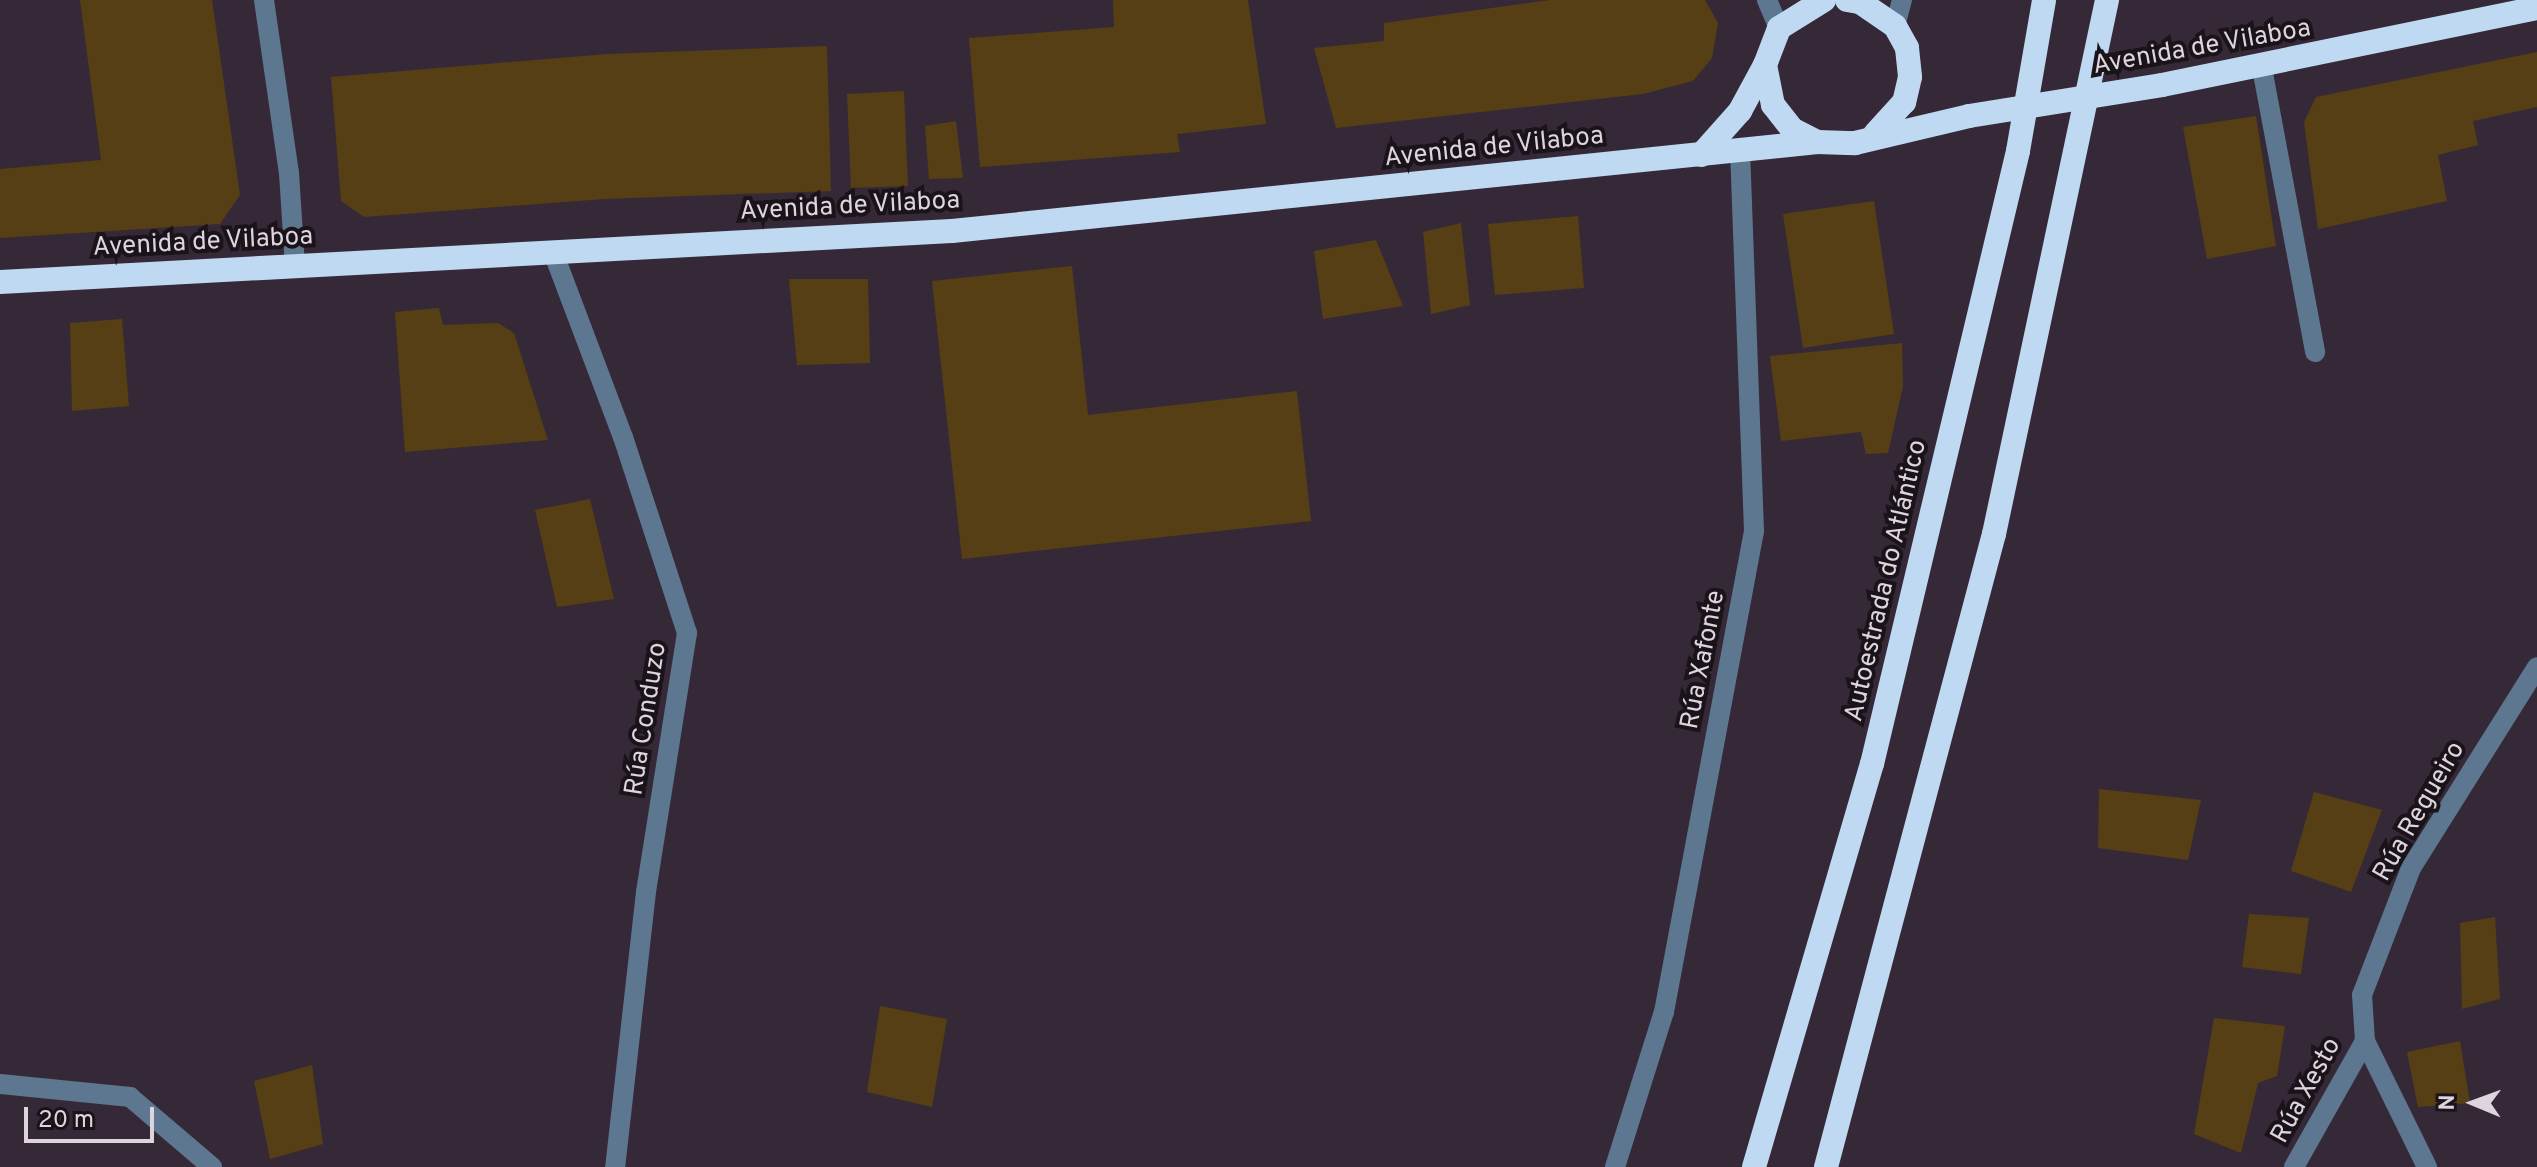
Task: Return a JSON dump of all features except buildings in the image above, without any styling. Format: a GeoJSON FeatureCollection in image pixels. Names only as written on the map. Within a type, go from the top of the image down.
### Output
{"type":"FeatureCollection","features":[{"type":"Feature","properties":{"kind":"highway"},"geometry":{"type":"LineString","coordinates":[[1847,0],[1860,2],[1895,26],[1907,48],[1910,77],[1904,102],[1875,134]]}},
{"type":"Feature","properties":{"kind":"highway","name":"Autoestrada do Atlántico"},"geometry":{"type":"LineString","coordinates":[[1754,1167],[1872,764],[2018,151],[2044,0]]}},
{"type":"Feature","properties":{"kind":"highway"},"geometry":{"type":"LineString","coordinates":[[1826,1167],[1994,534],[2107,0]]}},
{"type":"Feature","properties":{"kind":"highway"},"geometry":{"type":"LineString","coordinates":[[1701,155],[1740,111],[1765,65],[1779,28],[1815,1]]}},
{"type":"Feature","properties":{"kind":"highway","name":"Avenida de Vilaboa"},"geometry":{"type":"LineString","coordinates":[[0,282],[952,231],[1817,142],[1855,143],[1875,134],[1969,116],[2262,68],[2537,8]]}},
{"type":"Feature","properties":{"kind":"highway"},"geometry":{"type":"LineString","coordinates":[[1765,65],[1773,105],[1792,129],[1817,142]]}},
{"type":"Feature","properties":{"kind":"highway","name":"Avenida de Vilaboa"},"geometry":{"type":"LineString","coordinates":[[1904,102],[1969,116]]}},
{"type":"Feature","properties":{"kind":"street"},"geometry":{"type":"LineString","coordinates":[[264,0],[289,173],[295,265]]}},
{"type":"Feature","properties":{"kind":"street"},"geometry":{"type":"LineString","coordinates":[[1767,0],[1779,28]]}},
{"type":"Feature","properties":{"kind":"street"},"geometry":{"type":"LineString","coordinates":[[1895,26],[1902,0]]}},
{"type":"Feature","properties":{"kind":"street"},"geometry":{"type":"LineString","coordinates":[[2262,68],[2315,352]]}},
{"type":"Feature","properties":{"kind":"street","name":"Rúa Xafonte"},"geometry":{"type":"LineString","coordinates":[[1615,1167],[1664,1012],[1754,531],[1740,151]]}},
{"type":"Feature","properties":{"kind":"street","name":"Rúa Conduzo"},"geometry":{"type":"LineString","coordinates":[[553,252],[623,437],[687,633],[646,892],[615,1167]]}},
{"type":"Feature","properties":{"kind":"street","name":"Rúa Regueiro"},"geometry":{"type":"LineString","coordinates":[[2427,1167],[2365,1041],[2362,995],[2411,868],[2537,667]]}},
{"type":"Feature","properties":{"kind":"street","name":"Rúa Xesto"},"geometry":{"type":"LineString","coordinates":[[2294,1167],[2365,1041]]}},
{"type":"Feature","properties":{"kind":"street"},"geometry":{"type":"LineString","coordinates":[[0,1084],[130,1097],[212,1167]]}}]}
